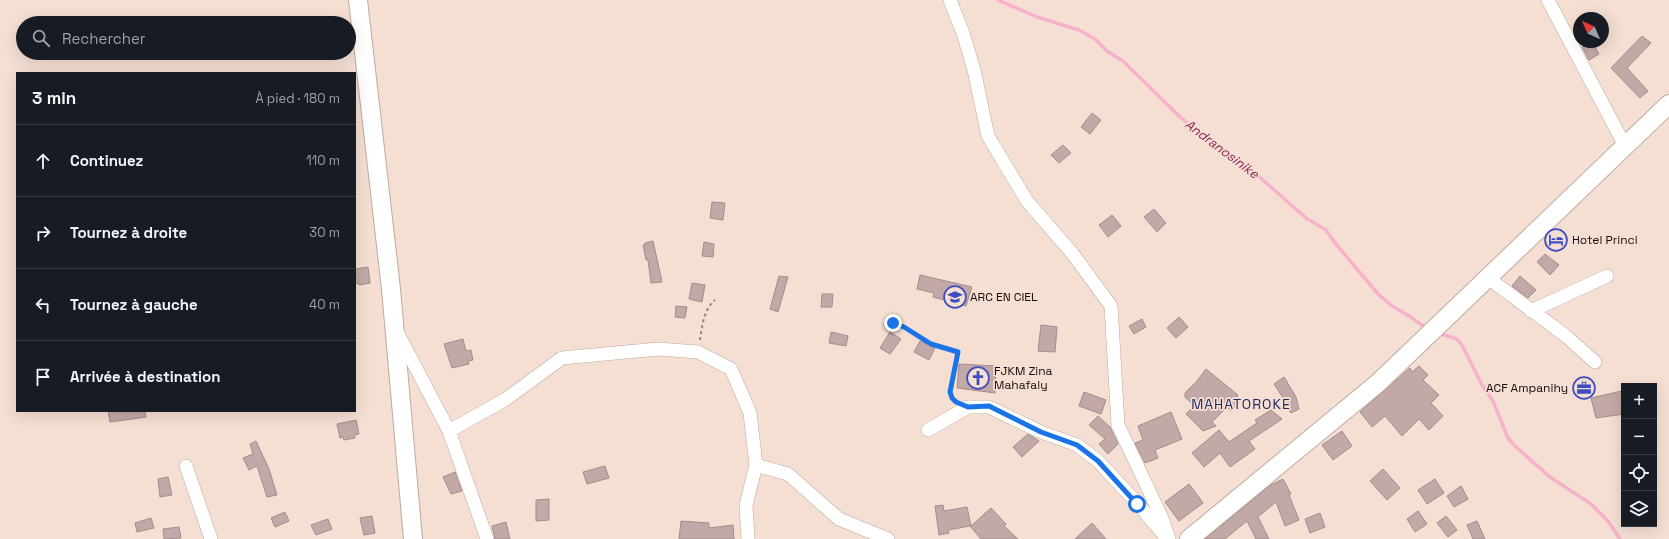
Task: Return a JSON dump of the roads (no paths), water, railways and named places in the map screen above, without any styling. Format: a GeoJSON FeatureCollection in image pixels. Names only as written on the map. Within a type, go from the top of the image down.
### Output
{"type":"FeatureCollection","features":[{"type":"Feature","properties":{"kind":"main road"},"geometry":{"type":"LineString","coordinates":[[358,0],[394,327],[413,539]]}},
{"type":"Feature","properties":{"kind":"main road"},"geometry":{"type":"LineString","coordinates":[[1190,539],[1378,383],[1669,104]]}},
{"type":"Feature","properties":{"kind":"street"},"geometry":{"type":"LineString","coordinates":[[950,0],[963,33],[974,70],[988,136],[1027,201],[1072,253],[1111,306],[1118,425],[1161,516],[1168,539]]}},
{"type":"Feature","properties":{"kind":"street"},"geometry":{"type":"LineString","coordinates":[[1548,0],[1625,146]]}},
{"type":"Feature","properties":{"kind":"street"},"geometry":{"type":"LineString","coordinates":[[1531,311],[1607,276]]}},
{"type":"Feature","properties":{"kind":"street"},"geometry":{"type":"LineString","coordinates":[[1488,278],[1566,336],[1595,362]]}},
{"type":"Feature","properties":{"kind":"street"},"geometry":{"type":"LineString","coordinates":[[394,327],[449,431],[487,539]]}},
{"type":"Feature","properties":{"kind":"street"},"geometry":{"type":"LineString","coordinates":[[449,431],[506,399],[562,358],[658,349],[698,352],[731,369],[750,413],[756,465],[746,505],[748,539]]}},
{"type":"Feature","properties":{"kind":"street"},"geometry":{"type":"LineString","coordinates":[[928,430],[968,407],[989,406],[1041,432],[1077,445],[1103,466],[1168,539]]}},
{"type":"Feature","properties":{"kind":"street"},"geometry":{"type":"LineString","coordinates":[[756,465],[788,474],[839,518],[888,539]]}},
{"type":"Feature","properties":{"kind":"street"},"geometry":{"type":"LineString","coordinates":[[186,466],[211,539]]}},
{"type":"Feature","properties":{"kind":"waterway","name":"Andranosinike"},"geometry":{"type":"LineString","coordinates":[[998,0],[1037,17],[1079,30],[1095,39],[1107,51],[1123,61],[1180,117],[1211,142],[1247,166],[1306,218],[1326,230],[1335,243],[1378,294],[1392,306],[1426,328]]}},
{"type":"Feature","properties":{"kind":"waterway","name":"Andranosinike"},"geometry":{"type":"LineString","coordinates":[[1439,333],[1457,339],[1462,345],[1482,385],[1493,401],[1508,438],[1550,477],[1591,504],[1608,521],[1620,539]]}},
{"type":"Feature","properties":{"kind":"place","name":"Hotel Princi"},"geometry":{"type":"Point","coordinates":[1556,240]}},
{"type":"Feature","properties":{"kind":"place","name":"ARC EN CIEL"},"geometry":{"type":"Point","coordinates":[955,297]}},
{"type":"Feature","properties":{"kind":"place","name":"FJKM Zina Mahafaly"},"geometry":{"type":"Point","coordinates":[978,378]}},
{"type":"Feature","properties":{"kind":"place","name":"ACF Ampanihy"},"geometry":{"type":"Point","coordinates":[1584,388]}},
{"type":"Feature","properties":{"kind":"district","name":"MAHATOROKE"},"geometry":{"type":"Point","coordinates":[1241,404]}}]}
